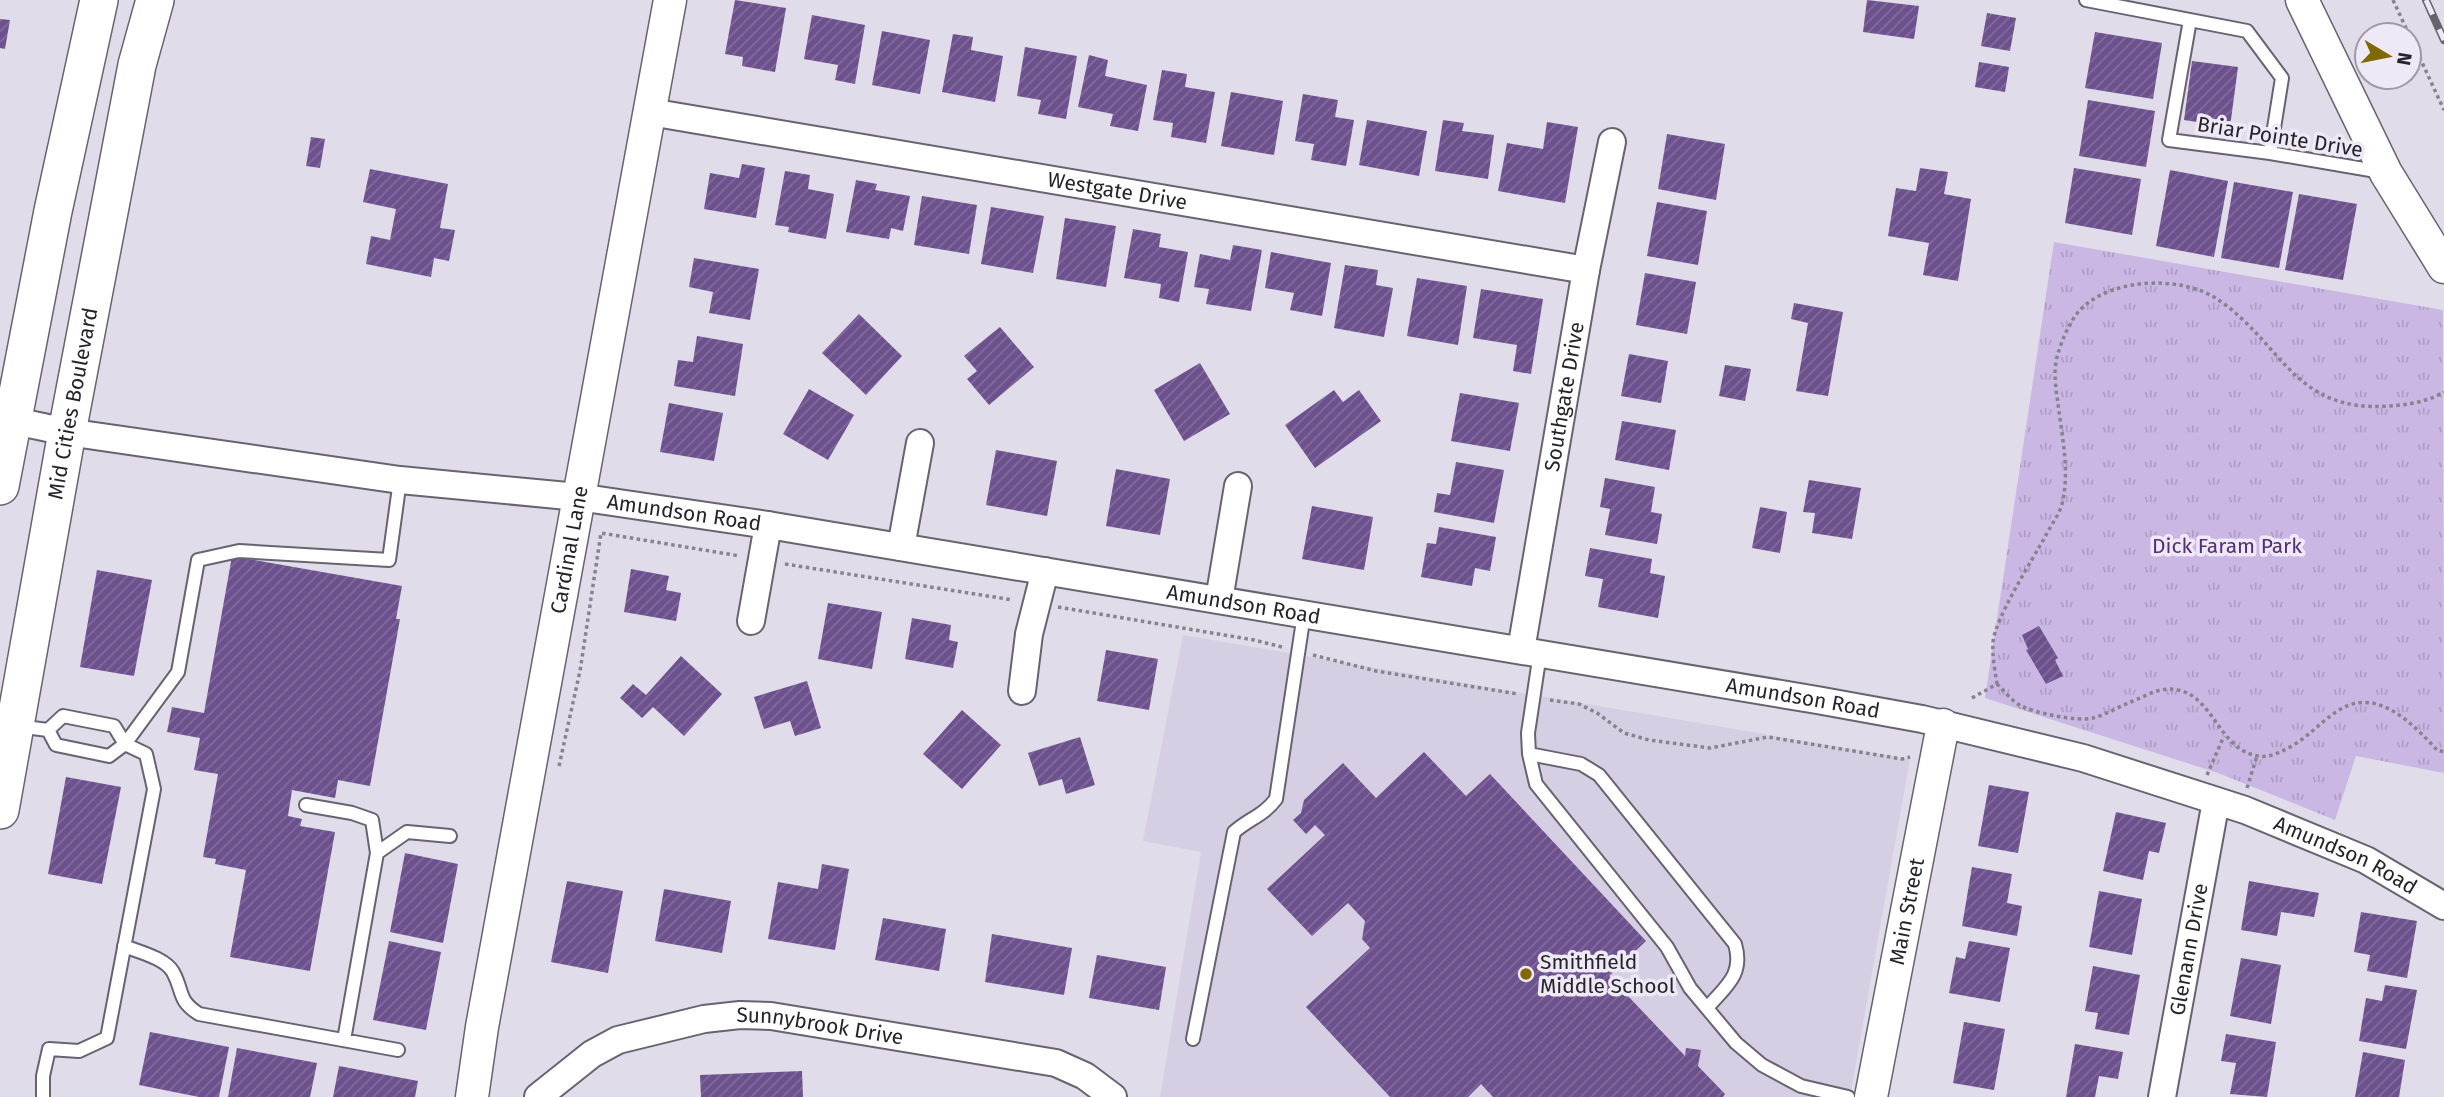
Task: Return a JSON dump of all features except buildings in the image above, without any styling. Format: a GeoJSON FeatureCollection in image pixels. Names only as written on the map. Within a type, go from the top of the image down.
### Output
{"type":"FeatureCollection","features":[{"type":"Feature","properties":{"kind":"main road"},"geometry":{"type":"LineString","coordinates":[[0,486],[7,420],[99,0]]}},
{"type":"Feature","properties":{"kind":"main road","name":"Mid Cities Boulevard"},"geometry":{"type":"LineString","coordinates":[[0,810],[31,728],[67,432],[138,65],[155,0]]}},
{"type":"Feature","properties":{"kind":"street","name":"Cardinal Lane"},"geometry":{"type":"LineString","coordinates":[[472,1097],[482,1027],[670,0]]}},
{"type":"Feature","properties":{"kind":"street"},"geometry":{"type":"LineString","coordinates":[[2302,0],[2386,173],[2444,267]]}},
{"type":"Feature","properties":{"kind":"street","name":"Westgate Drive"},"geometry":{"type":"LineString","coordinates":[[650,112],[1586,270]]}},
{"type":"Feature","properties":{"kind":"street","name":"Southgate Drive"},"geometry":{"type":"LineString","coordinates":[[1531,652],[1586,270],[1612,142]]}},
{"type":"Feature","properties":{"kind":"street","name":"Amundson Road"},"geometry":{"type":"LineString","coordinates":[[7,420],[67,432],[400,480],[578,497],[768,524],[1817,700],[1943,725],[2083,758],[2218,802],[2366,860],[2444,906]]}},
{"type":"Feature","properties":{"kind":"street"},"geometry":{"type":"LineString","coordinates":[[901,547],[920,443]]}},
{"type":"Feature","properties":{"kind":"street"},"geometry":{"type":"LineString","coordinates":[[1219,600],[1238,486]]}},
{"type":"Feature","properties":{"kind":"street"},"geometry":{"type":"LineString","coordinates":[[751,621],[768,524]]}},
{"type":"Feature","properties":{"kind":"street"},"geometry":{"type":"LineString","coordinates":[[1021,691],[1029,634],[1045,571]]}},
{"type":"Feature","properties":{"kind":"street","name":"Main Street"},"geometry":{"type":"LineString","coordinates":[[1871,1097],[1943,725]]}},
{"type":"Feature","properties":{"kind":"street","name":"Glenann Drive"},"geometry":{"type":"LineString","coordinates":[[2162,1097],[2218,802]]}},
{"type":"Feature","properties":{"kind":"street","name":"Sunnybrook Drive"},"geometry":{"type":"LineString","coordinates":[[538,1097],[592,1054],[618,1040],[704,1019],[740,1015],[771,1016],[1056,1063],[1085,1076],[1113,1097]]}},
{"type":"Feature","properties":{"kind":"lane"},"geometry":{"type":"LineString","coordinates":[[2086,0],[2247,31],[2282,78],[2270,153]]}},
{"type":"Feature","properties":{"kind":"lane","name":"Briar Pointe Drive"},"geometry":{"type":"LineString","coordinates":[[2190,20],[2169,140],[2270,153],[2386,173]]}},
{"type":"Feature","properties":{"kind":"lane"},"geometry":{"type":"LineString","coordinates":[[31,728],[56,745],[109,756],[125,744],[178,672],[198,560],[239,551],[389,560],[400,480]]}},
{"type":"Feature","properties":{"kind":"lane"},"geometry":{"type":"LineString","coordinates":[[1193,1039],[1234,832],[1247,821],[1266,812],[1276,799],[1304,614]]}},
{"type":"Feature","properties":{"kind":"lane"},"geometry":{"type":"LineString","coordinates":[[1531,652],[1528,733],[1529,754],[1536,784],[1667,947],[1690,988],[1736,1043],[1762,1065],[1801,1086],[1848,1097]]}},
{"type":"Feature","properties":{"kind":"lane"},"geometry":{"type":"LineString","coordinates":[[31,728],[63,716],[114,726],[125,744],[146,754],[154,789],[107,1038],[79,1051],[49,1049],[43,1076],[43,1097]]}},
{"type":"Feature","properties":{"kind":"lane"},"geometry":{"type":"LineString","coordinates":[[1529,754],[1581,764],[1599,775],[1735,944],[1739,957],[1735,976],[1707,1007]]}},
{"type":"Feature","properties":{"kind":"lane"},"geometry":{"type":"LineString","coordinates":[[306,805],[352,813],[372,820],[377,853],[344,1040]]}},
{"type":"Feature","properties":{"kind":"lane"},"geometry":{"type":"LineString","coordinates":[[377,853],[407,832],[450,836]]}},
{"type":"Feature","properties":{"kind":"lane"},"geometry":{"type":"LineString","coordinates":[[124,946],[158,960],[172,970],[186,1005],[199,1014],[398,1050]]}},
{"type":"Feature","properties":{"kind":"path"},"geometry":{"type":"LineString","coordinates":[[2393,0],[2444,110]]}},
{"type":"Feature","properties":{"kind":"path"},"geometry":{"type":"LineString","coordinates":[[2444,392],[2405,405],[2369,408],[2332,400],[2301,383],[2247,325],[2219,300],[2184,286],[2147,282],[2105,293],[2081,310],[2065,336],[2057,359],[2055,383],[2065,461],[2062,506],[2005,610],[1993,640],[1997,684],[2019,705],[2047,715],[2092,719],[2162,689],[2180,690],[2203,705],[2224,736],[2242,750],[2257,756],[2272,756],[2302,741],[2339,710],[2356,701],[2383,706],[2409,720],[2437,750],[2444,752]]}},
{"type":"Feature","properties":{"kind":"path"},"geometry":{"type":"LineString","coordinates":[[1972,698],[1997,684]]}},
{"type":"Feature","properties":{"kind":"path"},"geometry":{"type":"LineString","coordinates":[[2218,802],[2224,736]]}},
{"type":"Feature","properties":{"kind":"path"},"geometry":{"type":"LineString","coordinates":[[2218,802],[2257,756]]}},
{"type":"Feature","properties":{"kind":"shaded area","name":"Smithfield Middle School"},"geometry":{"type":"Polygon","coordinates":[[[1183,635],[1910,759],[1850,1097],[1160,1097],[1201,852],[1143,841],[1183,635]]]}},
{"type":"Feature","properties":{"kind":"green space","name":"Dick Faram Park"},"geometry":{"type":"Polygon","coordinates":[[[2054,242],[2443,310],[2444,773],[2356,756],[2335,820],[2218,773],[1985,698],[2054,242]]]}},
{"type":"Feature","properties":{"kind":"railway"},"geometry":{"type":"LineString","coordinates":[[2426,0],[2444,40]]}},
{"type":"Feature","properties":{"kind":"place","name":"Smithfield Middle School"},"geometry":{"type":"Point","coordinates":[1526,974]}}]}
